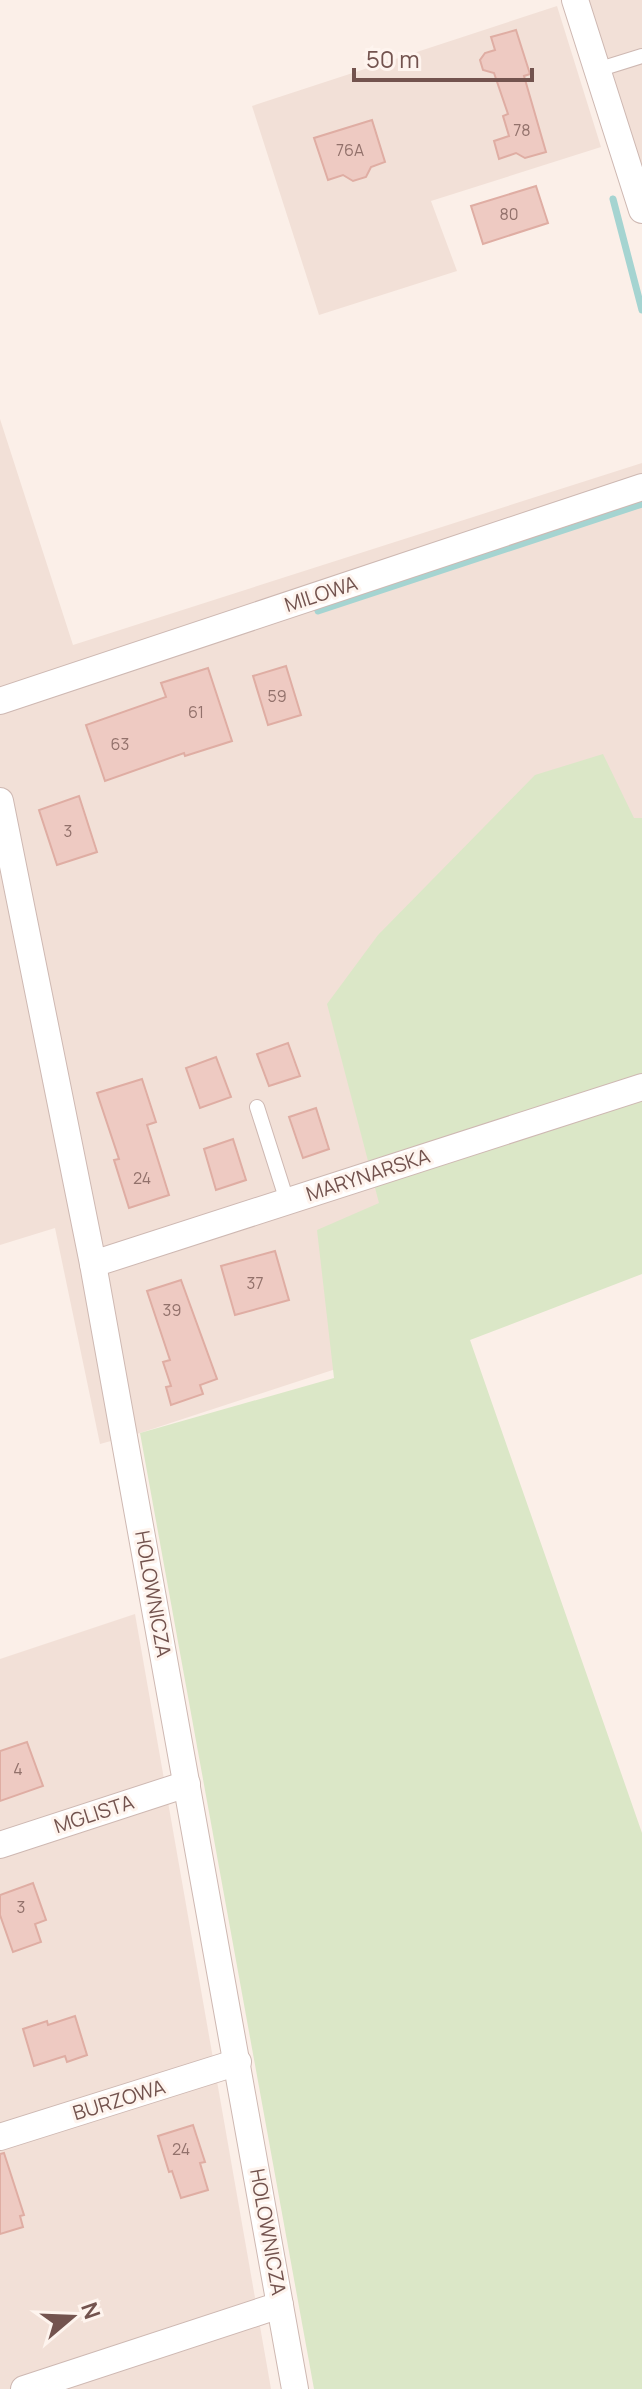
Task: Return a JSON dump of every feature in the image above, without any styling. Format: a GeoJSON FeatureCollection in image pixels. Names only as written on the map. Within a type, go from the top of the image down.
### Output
{"type":"FeatureCollection","features":[{"type":"Feature","properties":{"kind":"street"},"geometry":{"type":"LineString","coordinates":[[575,0],[642,210]]}},
{"type":"Feature","properties":{"kind":"street","name":"MILOWA"},"geometry":{"type":"LineString","coordinates":[[0,701],[642,487]]}},
{"type":"Feature","properties":{"kind":"street","name":"HOLOWNICZA"},"geometry":{"type":"LineString","coordinates":[[0,801],[93,1264],[295,2389]]}},
{"type":"Feature","properties":{"kind":"street","name":"MARYNARSKA"},"geometry":{"type":"LineString","coordinates":[[93,1264],[642,1087]]}},
{"type":"Feature","properties":{"kind":"street","name":"MGLISTA"},"geometry":{"type":"LineString","coordinates":[[0,1845],[187,1784]]}},
{"type":"Feature","properties":{"kind":"street","name":"BURZOWA"},"geometry":{"type":"LineString","coordinates":[[0,2137],[238,2062]]}},
{"type":"Feature","properties":{"kind":"street"},"geometry":{"type":"LineString","coordinates":[[24,2389],[280,2305]]}},
{"type":"Feature","properties":{"kind":"lane"},"geometry":{"type":"LineString","coordinates":[[597,70],[642,56]]}},
{"type":"Feature","properties":{"kind":"lane"},"geometry":{"type":"LineString","coordinates":[[257,1107],[287,1201]]}},
{"type":"Feature","properties":{"kind":"shaded area"},"geometry":{"type":"Polygon","coordinates":[[[588,0],[642,0],[642,169],[588,0]]]}},
{"type":"Feature","properties":{"kind":"shaded area"},"geometry":{"type":"Polygon","coordinates":[[[557,6],[601,147],[431,201],[457,271],[319,315],[252,106],[557,6]]]}},
{"type":"Feature","properties":{"kind":"shaded area"},"geometry":{"type":"Polygon","coordinates":[[[0,419],[73,645],[642,463],[642,1269],[100,1444],[55,1228],[0,1245],[0,419]]]}},
{"type":"Feature","properties":{"kind":"shaded area"},"geometry":{"type":"Polygon","coordinates":[[[135,1614],[271,2389],[0,2389],[0,1659],[135,1614]]]}},
{"type":"Feature","properties":{"kind":"green space"},"geometry":{"type":"Polygon","coordinates":[[[603,754],[634,818],[642,818],[642,1274],[470,1340],[642,1833],[642,2389],[314,2389],[140,1433],[334,1378],[317,1230],[379,1203],[327,1004],[378,935],[535,775],[603,754]]]}},
{"type":"Feature","properties":{"kind":"building"},"geometry":{"type":"Polygon","coordinates":[[[516,30],[530,74],[524,76],[546,152],[525,158],[516,153],[499,159],[494,141],[509,136],[503,116],[508,114],[494,73],[483,70],[480,60],[485,53],[495,50],[491,37],[516,30]]]}},
{"type":"Feature","properties":{"kind":"building"},"geometry":{"type":"Polygon","coordinates":[[[372,120],[385,162],[371,167],[366,177],[353,181],[343,175],[328,180],[314,138],[372,120]]]}},
{"type":"Feature","properties":{"kind":"building"},"geometry":{"type":"Polygon","coordinates":[[[536,186],[548,223],[483,244],[471,206],[536,186]]]}},
{"type":"Feature","properties":{"kind":"building"},"geometry":{"type":"Polygon","coordinates":[[[286,666],[301,715],[268,725],[253,676],[286,666]]]}},
{"type":"Feature","properties":{"kind":"building"},"geometry":{"type":"Polygon","coordinates":[[[208,668],[232,741],[185,756],[184,753],[105,781],[86,725],[166,697],[161,683],[208,668]]]}},
{"type":"Feature","properties":{"kind":"building"},"geometry":{"type":"Polygon","coordinates":[[[79,796],[97,852],[57,865],[39,810],[79,796]]]}},
{"type":"Feature","properties":{"kind":"building"},"geometry":{"type":"Polygon","coordinates":[[[288,1043],[300,1076],[269,1086],[257,1054],[288,1043]]]}},
{"type":"Feature","properties":{"kind":"building"},"geometry":{"type":"Polygon","coordinates":[[[216,1057],[231,1097],[200,1108],[186,1068],[216,1057]]]}},
{"type":"Feature","properties":{"kind":"building"},"geometry":{"type":"Polygon","coordinates":[[[142,1079],[156,1122],[147,1125],[169,1195],[129,1208],[114,1160],[119,1159],[97,1093],[142,1079]]]}},
{"type":"Feature","properties":{"kind":"building"},"geometry":{"type":"Polygon","coordinates":[[[316,1108],[329,1149],[303,1158],[289,1117],[316,1108]]]}},
{"type":"Feature","properties":{"kind":"building"},"geometry":{"type":"Polygon","coordinates":[[[233,1139],[246,1180],[216,1190],[204,1149],[233,1139]]]}},
{"type":"Feature","properties":{"kind":"building"},"geometry":{"type":"Polygon","coordinates":[[[275,1251],[289,1300],[235,1315],[221,1266],[275,1251]]]}},
{"type":"Feature","properties":{"kind":"building"},"geometry":{"type":"Polygon","coordinates":[[[181,1280],[217,1379],[200,1385],[203,1394],[171,1405],[166,1387],[171,1386],[163,1362],[170,1360],[147,1291],[181,1280]]]}},
{"type":"Feature","properties":{"kind":"building"},"geometry":{"type":"Polygon","coordinates":[[[27,1742],[43,1786],[0,1801],[0,1751],[27,1742]]]}},
{"type":"Feature","properties":{"kind":"building"},"geometry":{"type":"Polygon","coordinates":[[[33,1883],[46,1920],[35,1924],[41,1942],[13,1952],[0,1915],[0,1895],[33,1883]]]}},
{"type":"Feature","properties":{"kind":"building"},"geometry":{"type":"Polygon","coordinates":[[[75,2016],[87,2055],[67,2062],[65,2056],[34,2066],[23,2029],[75,2016]]]}},
{"type":"Feature","properties":{"kind":"building"},"geometry":{"type":"Polygon","coordinates":[[[193,2125],[205,2162],[200,2163],[208,2190],[181,2198],[158,2136],[193,2125]]]}},
{"type":"Feature","properties":{"kind":"building"},"geometry":{"type":"Polygon","coordinates":[[[4,2153],[24,2215],[20,2216],[23,2227],[0,2234],[0,2154],[4,2153]]]}},
{"type":"Feature","properties":{"kind":"waterway"},"geometry":{"type":"LineString","coordinates":[[613,199],[642,310]]}},
{"type":"Feature","properties":{"kind":"waterway"},"geometry":{"type":"LineString","coordinates":[[318,611],[642,504]]}}]}
